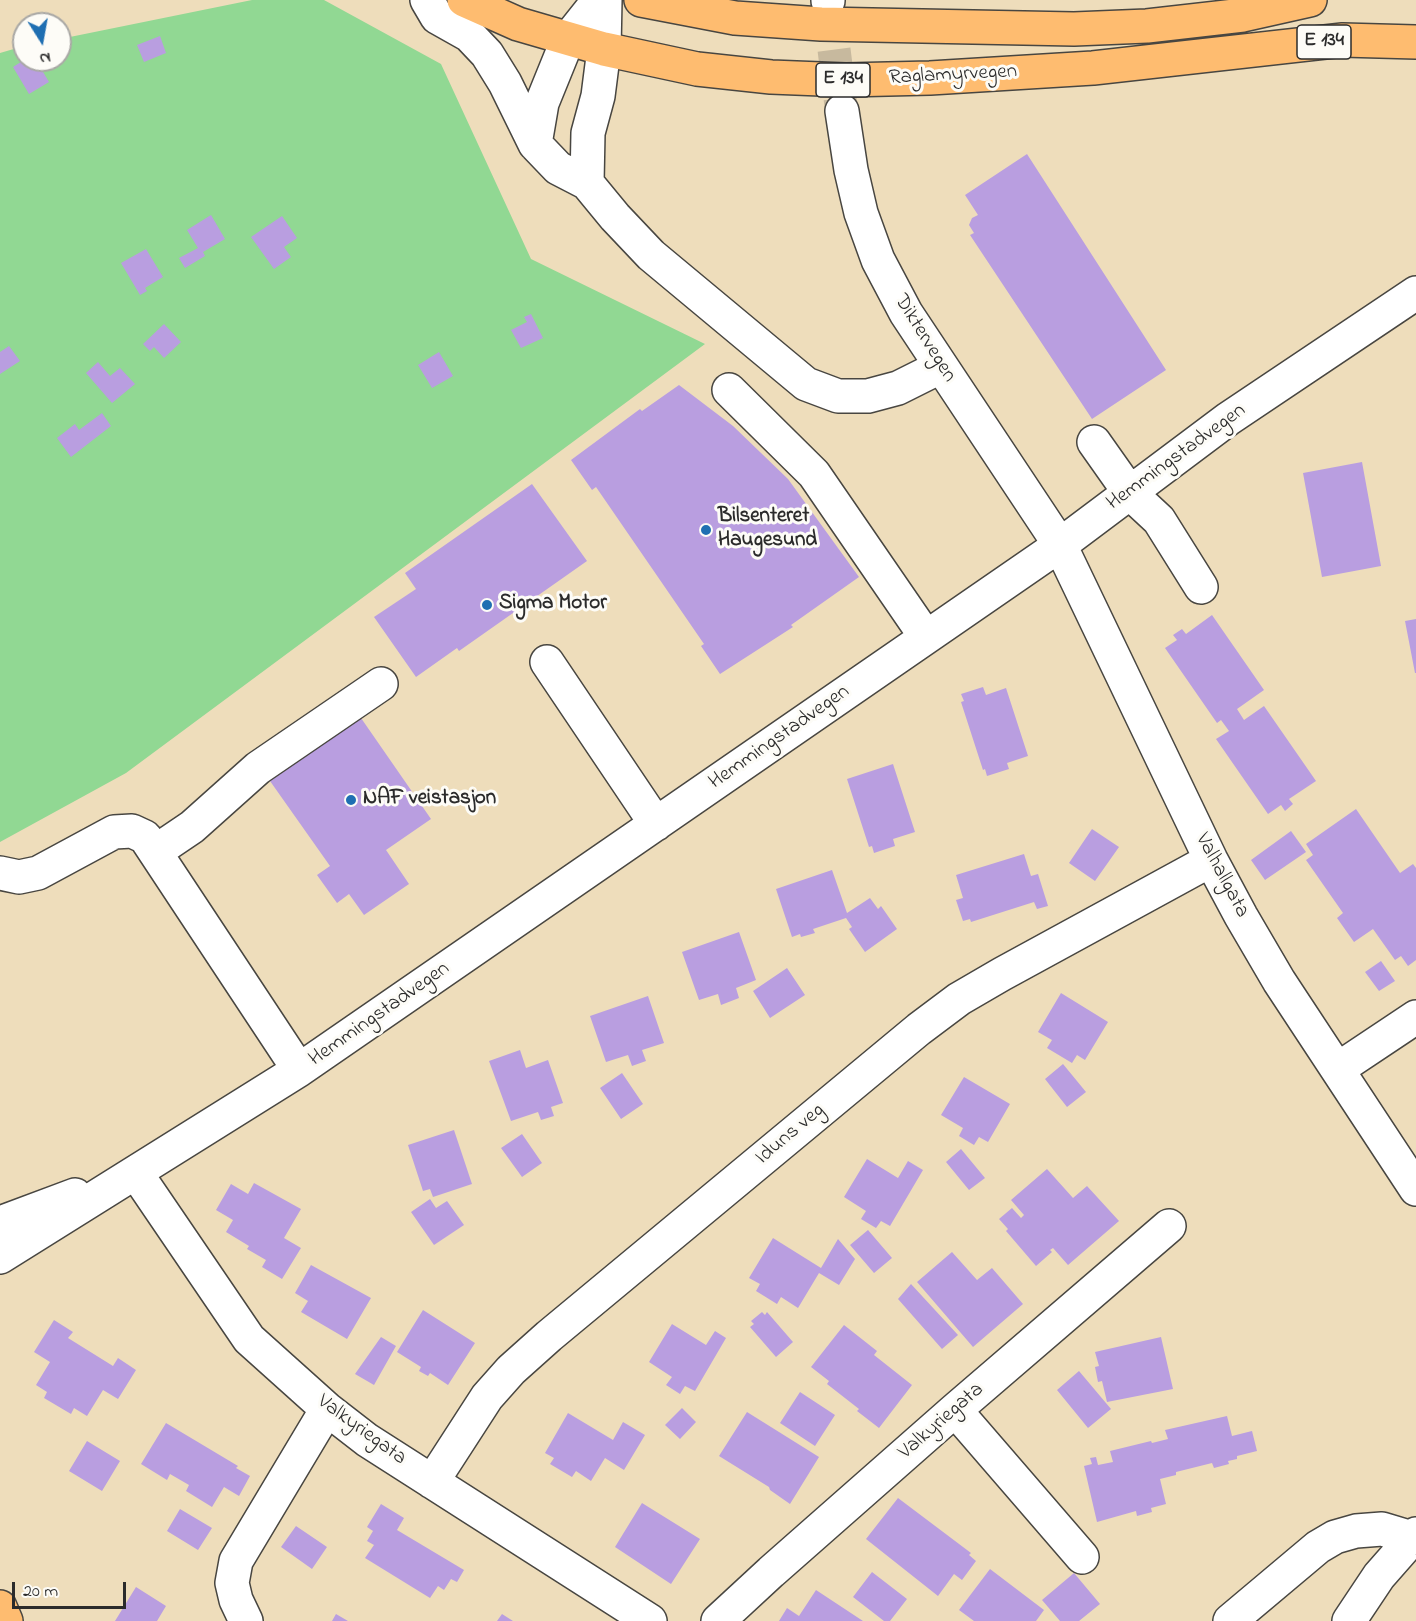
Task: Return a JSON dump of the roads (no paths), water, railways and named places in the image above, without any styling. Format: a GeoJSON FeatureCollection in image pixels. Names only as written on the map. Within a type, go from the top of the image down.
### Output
{"type":"FeatureCollection","features":[{"type":"Feature","properties":{"kind":"main road","name":"Raglamyrvegen"},"geometry":{"type":"LineString","coordinates":[[464,0],[518,24],[604,49],[697,69],[771,77],[846,80],[930,78],[1093,68],[1343,40],[1416,42]]}},
{"type":"Feature","properties":{"kind":"main road","name":"E 134"},"geometry":{"type":"LineString","coordinates":[[641,0],[735,18],[821,24],[1074,29],[1147,26],[1244,15],[1310,0]]}},
{"type":"Feature","properties":{"kind":"main road"},"geometry":{"type":"LineString","coordinates":[[0,1607],[6,1621]]}},
{"type":"Feature","properties":{"kind":"street"},"geometry":{"type":"LineString","coordinates":[[427,0],[437,17],[469,35],[487,54],[505,83],[536,144],[558,168],[587,183],[651,255],[806,384],[838,396],[868,396],[898,388],[940,367]]}},
{"type":"Feature","properties":{"kind":"street"},"geometry":{"type":"LineString","coordinates":[[536,144],[542,103],[568,39],[599,0]]}},
{"type":"Feature","properties":{"kind":"street"},"geometry":{"type":"LineString","coordinates":[[587,183],[588,133],[598,96],[604,49],[605,0]]}},
{"type":"Feature","properties":{"kind":"street","name":"Diktervegen"},"geometry":{"type":"LineString","coordinates":[[842,111],[851,170],[861,213],[878,260],[906,313],[940,367],[1060,545]]}},
{"type":"Feature","properties":{"kind":"street","name":"Hemmingstadvegen"},"geometry":{"type":"LineString","coordinates":[[0,1257],[299,1071],[1060,545],[1228,419],[1416,292]]}},
{"type":"Feature","properties":{"kind":"street"},"geometry":{"type":"LineString","coordinates":[[729,390],[814,474],[926,637]]}},
{"type":"Feature","properties":{"kind":"street"},"geometry":{"type":"LineString","coordinates":[[1094,442],[1130,493],[1159,520],[1201,587]]}},
{"type":"Feature","properties":{"kind":"street","name":"Valhallgata"},"geometry":{"type":"LineString","coordinates":[[1060,545],[1211,860],[1241,916],[1274,971],[1416,1189]]}},
{"type":"Feature","properties":{"kind":"street"},"geometry":{"type":"LineString","coordinates":[[547,662],[656,824]]}},
{"type":"Feature","properties":{"kind":"street"},"geometry":{"type":"LineString","coordinates":[[155,852],[192,827],[258,768],[381,684]]}},
{"type":"Feature","properties":{"kind":"street"},"geometry":{"type":"LineString","coordinates":[[0,873],[20,877],[38,873],[114,832],[132,831],[145,837],[299,1071]]}},
{"type":"Feature","properties":{"kind":"street","name":"Iduns veg"},"geometry":{"type":"LineString","coordinates":[[432,1482],[487,1397],[511,1370],[919,1029],[959,999],[1002,974],[1211,860]]}},
{"type":"Feature","properties":{"kind":"street"},"geometry":{"type":"LineString","coordinates":[[1338,1069],[1416,1017]]}},
{"type":"Feature","properties":{"kind":"street","name":"Hemmingstadvegen"},"geometry":{"type":"LineString","coordinates":[[9,1215],[136,1173]]}},
{"type":"Feature","properties":{"kind":"street","name":"Valkyriegata"},"geometry":{"type":"LineString","coordinates":[[136,1173],[249,1340],[327,1409],[367,1440],[650,1621]]}},
{"type":"Feature","properties":{"kind":"street","name":"Valkyriegata"},"geometry":{"type":"LineString","coordinates":[[718,1621],[955,1410],[1169,1226]]}},
{"type":"Feature","properties":{"kind":"street"},"geometry":{"type":"LineString","coordinates":[[246,1621],[236,1600],[232,1583],[236,1561],[327,1409]]}},
{"type":"Feature","properties":{"kind":"street"},"geometry":{"type":"LineString","coordinates":[[955,1410],[1082,1557]]}},
{"type":"Feature","properties":{"kind":"street"},"geometry":{"type":"LineString","coordinates":[[1230,1621],[1318,1547],[1335,1537],[1356,1531],[1382,1529],[1414,1536],[1379,1576],[1349,1621]]}},
{"type":"Feature","properties":{"kind":"tunnel"},"geometry":{"type":"LineString","coordinates":[[828,1],[841,106]]}},
{"type":"Feature","properties":{"kind":"place","name":"Bilsenteret Haugesund"},"geometry":{"type":"Point","coordinates":[706,530]}},
{"type":"Feature","properties":{"kind":"place","name":"Sigma Motor"},"geometry":{"type":"Point","coordinates":[487,605]}},
{"type":"Feature","properties":{"kind":"place","name":"NAF veistasjon"},"geometry":{"type":"Point","coordinates":[351,800]}}]}
